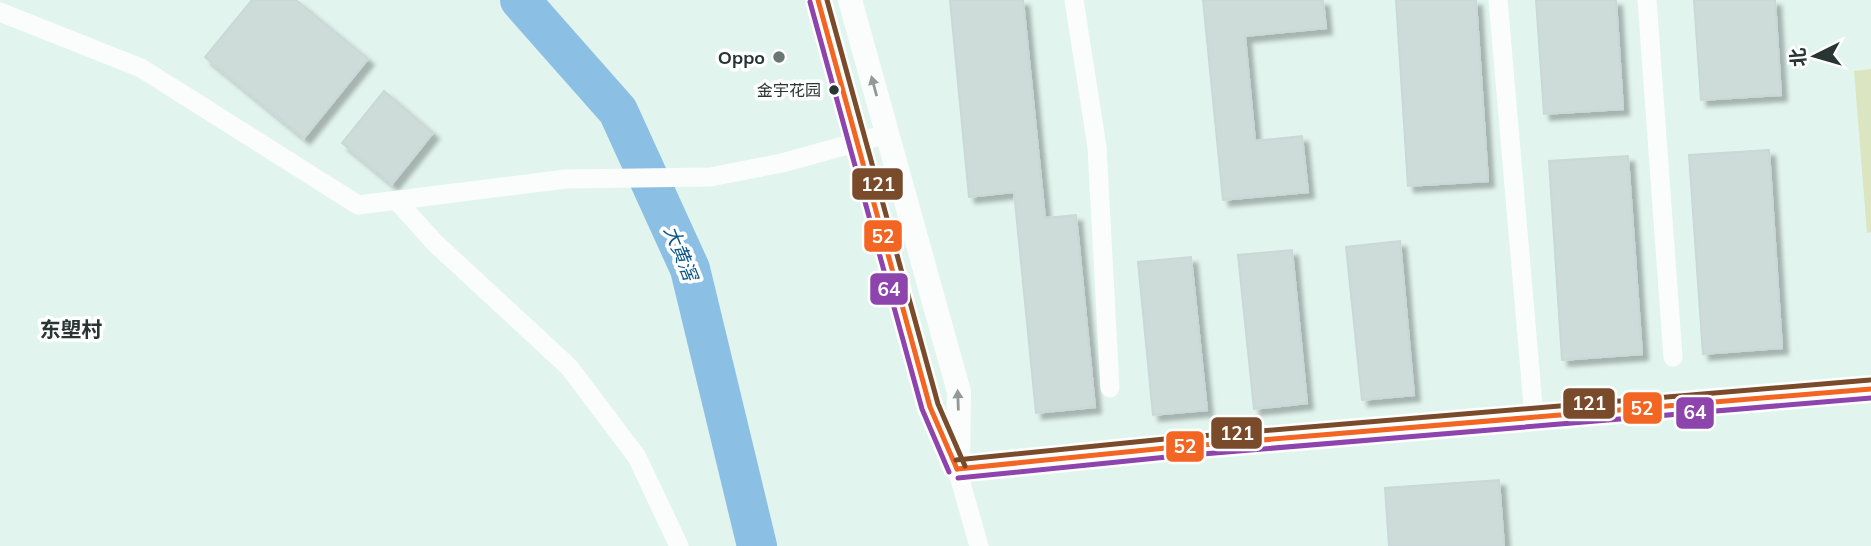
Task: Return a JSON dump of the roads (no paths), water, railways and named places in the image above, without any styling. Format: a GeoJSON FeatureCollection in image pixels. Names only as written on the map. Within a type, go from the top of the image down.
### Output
{"type":"FeatureCollection","features":[{"type":"Feature","properties":{"kind":"street"},"geometry":{"type":"LineString","coordinates":[[818,0],[930,407],[957,469],[979,546]]}},
{"type":"Feature","properties":{"kind":"street"},"geometry":{"type":"LineString","coordinates":[[850,0],[959,392],[957,469]]}},
{"type":"Feature","properties":{"kind":"street"},"geometry":{"type":"LineString","coordinates":[[1074,0],[1097,147],[1110,388]]}},
{"type":"Feature","properties":{"kind":"street"},"geometry":{"type":"LineString","coordinates":[[1498,0],[1534,417]]}},
{"type":"Feature","properties":{"kind":"street"},"geometry":{"type":"LineString","coordinates":[[1647,0],[1673,357]]}},
{"type":"Feature","properties":{"kind":"street"},"geometry":{"type":"LineString","coordinates":[[0,12],[142,68],[358,205],[398,202],[566,178],[710,177],[782,163],[887,135]]}},
{"type":"Feature","properties":{"kind":"street"},"geometry":{"type":"LineString","coordinates":[[398,202],[435,243],[569,367],[637,457],[679,546]]}},
{"type":"Feature","properties":{"kind":"street"},"geometry":{"type":"LineString","coordinates":[[957,469],[1871,389]]}},
{"type":"Feature","properties":{"kind":"waterway","name":"大黄滘"},"geometry":{"type":"LineString","coordinates":[[520,0],[618,111],[690,269],[757,546]]}},
{"type":"Feature","properties":{"kind":"place","name":"Oppo"},"geometry":{"type":"Point","coordinates":[779,57]}},
{"type":"Feature","properties":{"kind":"place","name":"金宇花园"},"geometry":{"type":"Point","coordinates":[834,90]}},
{"type":"Feature","properties":{"kind":"district","name":"东塱村"},"geometry":{"type":"Point","coordinates":[71,329]}}]}
